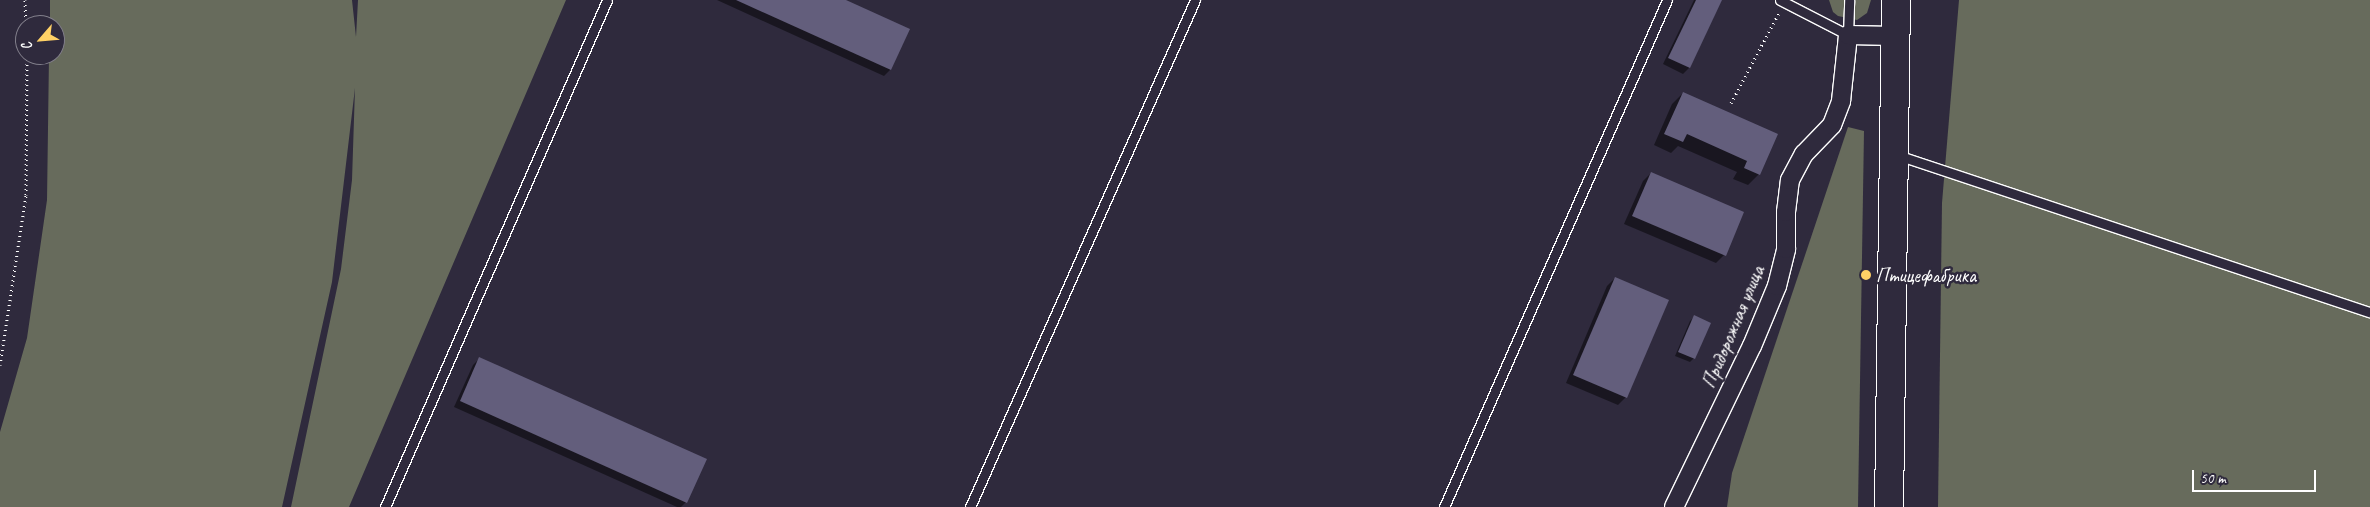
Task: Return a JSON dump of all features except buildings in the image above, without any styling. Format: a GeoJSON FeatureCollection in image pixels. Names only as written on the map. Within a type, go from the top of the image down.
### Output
{"type":"FeatureCollection","features":[{"type":"Feature","properties":{"kind":"main road"},"geometry":{"type":"LineString","coordinates":[[1889,507],[1892,154],[1896,0]]}},
{"type":"Feature","properties":{"kind":"street"},"geometry":{"type":"LineString","coordinates":[[1848,35],[1894,36]]}},
{"type":"Feature","properties":{"kind":"street","name":"Придорожная улица"},"geometry":{"type":"LineString","coordinates":[[1674,507],[1752,346],[1777,286],[1786,248],[1786,212],[1790,180],[1804,154],[1832,125],[1841,101],[1848,35]]}},
{"type":"Feature","properties":{"kind":"lane"},"geometry":{"type":"LineString","coordinates":[[385,507],[607,0]]}},
{"type":"Feature","properties":{"kind":"lane"},"geometry":{"type":"LineString","coordinates":[[970,507],[1195,0]]}},
{"type":"Feature","properties":{"kind":"lane"},"geometry":{"type":"LineString","coordinates":[[1444,507],[1667,0]]}},
{"type":"Feature","properties":{"kind":"lane"},"geometry":{"type":"LineString","coordinates":[[1782,1],[1848,35],[1849,0]]}},
{"type":"Feature","properties":{"kind":"lane"},"geometry":{"type":"LineString","coordinates":[[1892,154],[2370,312]]}},
{"type":"Feature","properties":{"kind":"path"},"geometry":{"type":"LineString","coordinates":[[25,0],[26,15]]}},
{"type":"Feature","properties":{"kind":"path"},"geometry":{"type":"LineString","coordinates":[[1731,103],[1782,1]]}},
{"type":"Feature","properties":{"kind":"path"},"geometry":{"type":"LineString","coordinates":[[0,365],[26,195],[27,65]]}},
{"type":"Feature","properties":{"kind":"green space"},"geometry":{"type":"Polygon","coordinates":[[[50,0],[352,0],[356,37],[358,0],[566,0],[349,507],[291,507],[341,269],[352,180],[355,88],[332,282],[282,507],[0,507],[0,432],[27,338],[47,200],[49,65],[65,65],[65,15],[50,15],[50,0]]]}},
{"type":"Feature","properties":{"kind":"green space"},"geometry":{"type":"Polygon","coordinates":[[[1829,0],[1871,0],[1867,13],[1857,20],[1838,16],[1833,12],[1829,0]]]}},
{"type":"Feature","properties":{"kind":"green space"},"geometry":{"type":"Polygon","coordinates":[[[1959,0],[2370,0],[2370,507],[1938,507],[1942,203],[1959,0]]]}},
{"type":"Feature","properties":{"kind":"green space"},"geometry":{"type":"Polygon","coordinates":[[[1848,127],[1864,131],[1858,507],[1727,507],[1732,473],[1848,127]]]}},
{"type":"Feature","properties":{"kind":"place","name":"Птицефабрика"},"geometry":{"type":"Point","coordinates":[1866,275]}}]}
